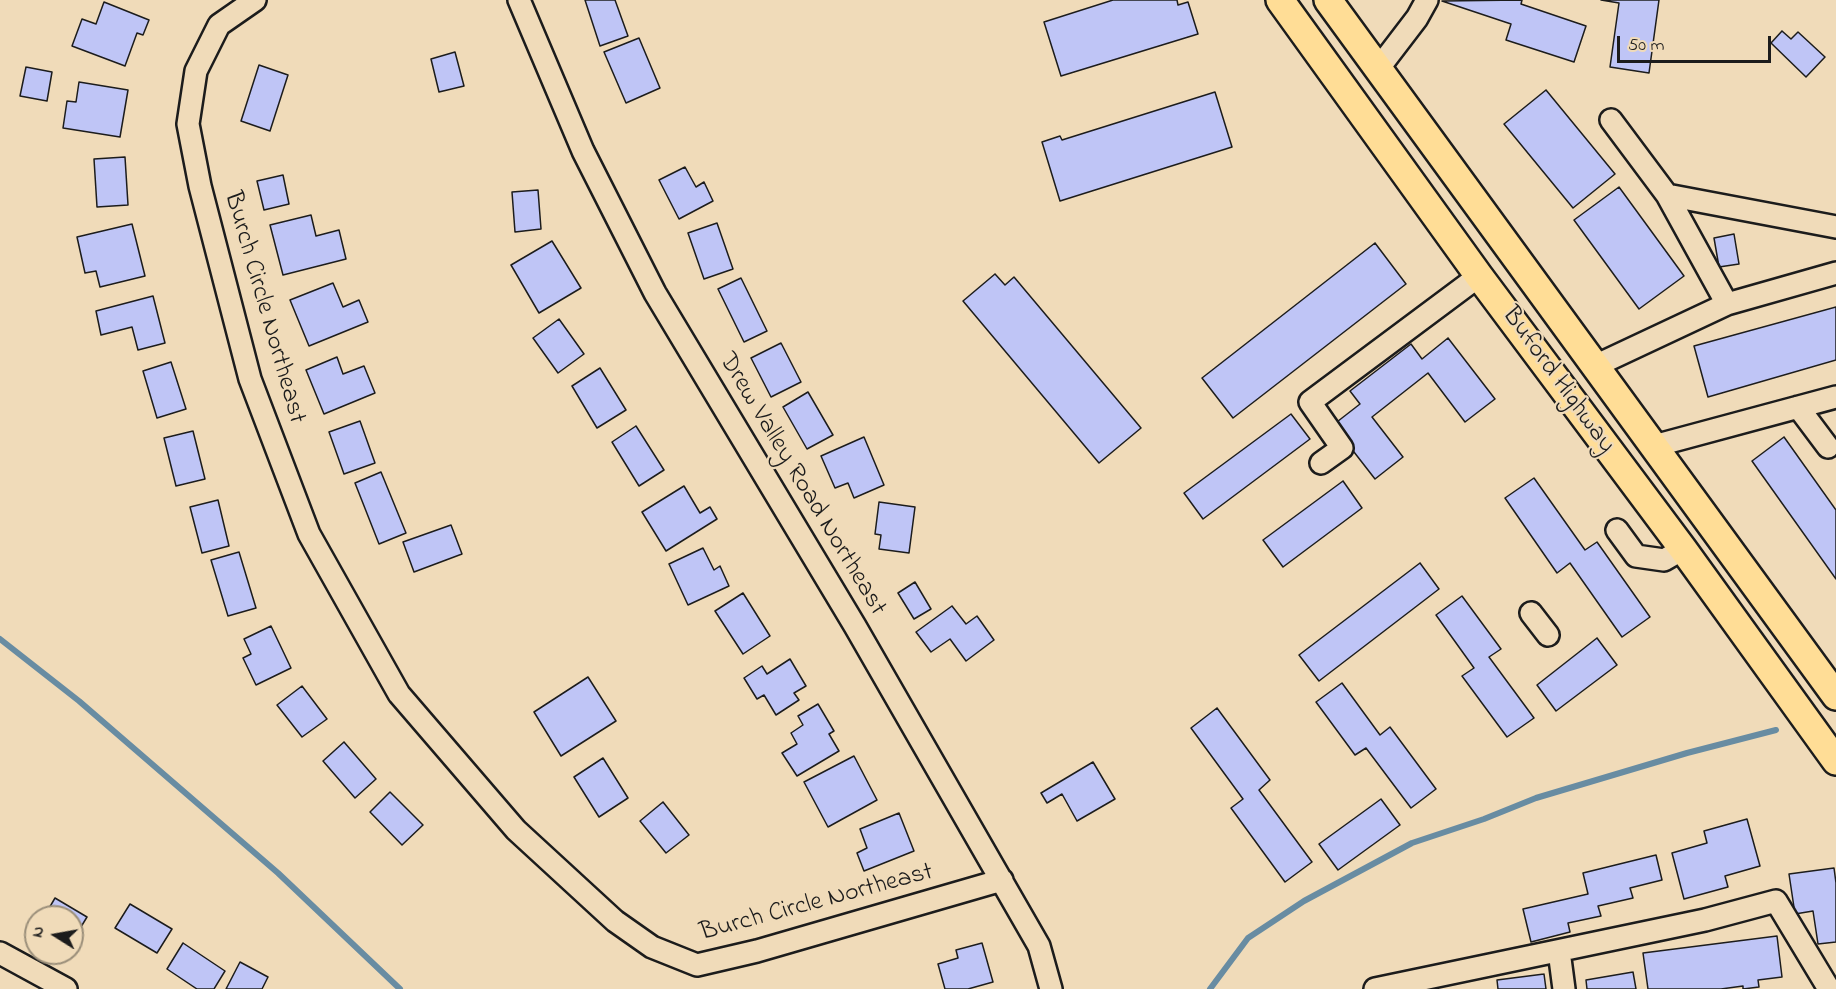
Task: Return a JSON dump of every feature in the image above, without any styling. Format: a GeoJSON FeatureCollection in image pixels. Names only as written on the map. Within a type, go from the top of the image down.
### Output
{"type":"FeatureCollection","features":[{"type":"Feature","properties":{"kind":"main road","name":"Buford Highway"},"geometry":{"type":"LineString","coordinates":[[1280,0],[1479,276],[1683,549],[1836,760]]}},
{"type":"Feature","properties":{"kind":"main road","name":"Buford Highway"},"geometry":{"type":"LineString","coordinates":[[1328,0],[1836,696]]}},
{"type":"Feature","properties":{"kind":"street","name":"Burch Circle Northeast"},"geometry":{"type":"LineString","coordinates":[[255,0],[219,25],[196,71],[188,124],[200,186],[250,379],[309,534],[399,694],[516,830],[615,921],[652,946],[697,965],[767,948],[1002,880]]}},
{"type":"Feature","properties":{"kind":"street","name":"Drew Valley Road Northeast"},"geometry":{"type":"LineString","coordinates":[[519,0],[583,151],[655,293],[855,626],[1002,880],[1039,946],[1051,989]]}},
{"type":"Feature","properties":{"kind":"street"},"geometry":{"type":"LineString","coordinates":[[1378,69],[1417,18],[1427,0]]}},
{"type":"Feature","properties":{"kind":"street"},"geometry":{"type":"LineString","coordinates":[[1611,120],[1667,195],[1727,304]]}},
{"type":"Feature","properties":{"kind":"street"},"geometry":{"type":"LineString","coordinates":[[1667,195],[1836,227]]}},
{"type":"Feature","properties":{"kind":"street"},"geometry":{"type":"LineString","coordinates":[[1595,366],[1727,304],[1836,273]]}},
{"type":"Feature","properties":{"kind":"street"},"geometry":{"type":"LineString","coordinates":[[1321,463],[1342,448],[1310,402],[1479,276]]}},
{"type":"Feature","properties":{"kind":"street"},"geometry":{"type":"LineString","coordinates":[[1654,446],[1836,397]]}},
{"type":"Feature","properties":{"kind":"street"},"geometry":{"type":"LineString","coordinates":[[1798,407],[1828,447]]}},
{"type":"Feature","properties":{"kind":"street"},"geometry":{"type":"LineString","coordinates":[[1617,530],[1636,556],[1664,560],[1683,549]]}},
{"type":"Feature","properties":{"kind":"street"},"geometry":{"type":"LineString","coordinates":[[1532,613],[1548,635]]}},
{"type":"Feature","properties":{"kind":"street"},"geometry":{"type":"LineString","coordinates":[[1375,989],[1705,920],[1776,901],[1829,989]]}},
{"type":"Feature","properties":{"kind":"street"},"geometry":{"type":"LineString","coordinates":[[1559,951],[1564,989]]}},
{"type":"Feature","properties":{"kind":"street"},"geometry":{"type":"LineString","coordinates":[[0,953],[66,989]]}},
{"type":"Feature","properties":{"kind":"building"},"geometry":{"type":"Polygon","coordinates":[[[585,0],[615,0],[628,36],[600,46],[585,0]]]}},
{"type":"Feature","properties":{"kind":"building"},"geometry":{"type":"Polygon","coordinates":[[[1113,0],[1177,0],[1178,5],[1188,2],[1198,34],[1061,76],[1044,22],[1113,0]]]}},
{"type":"Feature","properties":{"kind":"building"},"geometry":{"type":"Polygon","coordinates":[[[1522,0],[1521,4],[1586,26],[1574,62],[1506,40],[1511,24],[1442,1],[1522,0]]]}},
{"type":"Feature","properties":{"kind":"building"},"geometry":{"type":"Polygon","coordinates":[[[1601,0],[1659,0],[1649,73],[1610,67],[1619,3],[1601,0]]]}},
{"type":"Feature","properties":{"kind":"building"},"geometry":{"type":"Polygon","coordinates":[[[104,2],[149,20],[143,35],[137,33],[125,66],[72,46],[82,19],[96,24],[104,2]]]}},
{"type":"Feature","properties":{"kind":"building"},"geometry":{"type":"Polygon","coordinates":[[[1782,31],[1791,39],[1798,32],[1825,57],[1806,77],[1771,43],[1782,31]]]}},
{"type":"Feature","properties":{"kind":"building"},"geometry":{"type":"Polygon","coordinates":[[[639,38],[660,88],[626,103],[604,52],[639,38]]]}},
{"type":"Feature","properties":{"kind":"building"},"geometry":{"type":"Polygon","coordinates":[[[455,52],[464,86],[439,92],[431,59],[455,52]]]}},
{"type":"Feature","properties":{"kind":"building"},"geometry":{"type":"Polygon","coordinates":[[[259,65],[288,75],[270,131],[241,121],[259,65]]]}},
{"type":"Feature","properties":{"kind":"building"},"geometry":{"type":"Polygon","coordinates":[[[26,67],[52,72],[47,101],[20,96],[26,67]]]}},
{"type":"Feature","properties":{"kind":"building"},"geometry":{"type":"Polygon","coordinates":[[[79,82],[128,90],[120,137],[63,128],[67,101],[76,102],[79,82]]]}},
{"type":"Feature","properties":{"kind":"building"},"geometry":{"type":"Polygon","coordinates":[[[1546,90],[1615,174],[1573,208],[1504,124],[1546,90]]]}},
{"type":"Feature","properties":{"kind":"building"},"geometry":{"type":"Polygon","coordinates":[[[1215,92],[1232,147],[1060,201],[1042,142],[1060,136],[1062,140],[1215,92]]]}},
{"type":"Feature","properties":{"kind":"building"},"geometry":{"type":"Polygon","coordinates":[[[125,157],[128,205],[97,207],[94,159],[125,157]]]}},
{"type":"Feature","properties":{"kind":"building"},"geometry":{"type":"Polygon","coordinates":[[[685,167],[696,187],[704,182],[713,201],[679,219],[659,180],[685,167]]]}},
{"type":"Feature","properties":{"kind":"building"},"geometry":{"type":"Polygon","coordinates":[[[283,175],[289,204],[264,210],[257,181],[283,175]]]}},
{"type":"Feature","properties":{"kind":"building"},"geometry":{"type":"Polygon","coordinates":[[[1619,187],[1684,276],[1639,309],[1574,220],[1619,187]]]}},
{"type":"Feature","properties":{"kind":"building"},"geometry":{"type":"Polygon","coordinates":[[[538,190],[541,229],[515,232],[512,192],[538,190]]]}},
{"type":"Feature","properties":{"kind":"building"},"geometry":{"type":"Polygon","coordinates":[[[311,215],[316,236],[339,230],[346,259],[283,275],[270,225],[311,215]]]}},
{"type":"Feature","properties":{"kind":"building"},"geometry":{"type":"Polygon","coordinates":[[[717,223],[733,269],[704,279],[688,233],[717,223]]]}},
{"type":"Feature","properties":{"kind":"building"},"geometry":{"type":"Polygon","coordinates":[[[132,224],[145,276],[100,287],[96,271],[85,273],[77,237],[132,224]]]}},
{"type":"Feature","properties":{"kind":"building"},"geometry":{"type":"Polygon","coordinates":[[[1734,234],[1739,264],[1719,267],[1714,238],[1734,234]]]}},
{"type":"Feature","properties":{"kind":"building"},"geometry":{"type":"Polygon","coordinates":[[[552,241],[581,288],[539,313],[511,265],[552,241]]]}},
{"type":"Feature","properties":{"kind":"building"},"geometry":{"type":"Polygon","coordinates":[[[1375,243],[1406,284],[1233,418],[1202,378],[1375,243]]]}},
{"type":"Feature","properties":{"kind":"building"},"geometry":{"type":"Polygon","coordinates":[[[995,274],[1005,285],[1014,277],[1141,428],[1099,463],[963,301],[995,274]]]}},
{"type":"Feature","properties":{"kind":"building"},"geometry":{"type":"Polygon","coordinates":[[[741,278],[767,331],[744,342],[718,289],[741,278]]]}},
{"type":"Feature","properties":{"kind":"building"},"geometry":{"type":"Polygon","coordinates":[[[333,283],[343,307],[359,300],[368,322],[309,346],[290,300],[333,283]]]}},
{"type":"Feature","properties":{"kind":"building"},"geometry":{"type":"Polygon","coordinates":[[[153,296],[165,343],[138,350],[132,327],[101,335],[96,311],[153,296]]]}},
{"type":"Feature","properties":{"kind":"building"},"geometry":{"type":"Polygon","coordinates":[[[1836,307],[1836,360],[1708,397],[1694,346],[1836,307]]]}},
{"type":"Feature","properties":{"kind":"building"},"geometry":{"type":"Polygon","coordinates":[[[559,319],[584,354],[558,373],[533,338],[559,319]]]}},
{"type":"Feature","properties":{"kind":"building"},"geometry":{"type":"Polygon","coordinates":[[[1448,338],[1495,399],[1465,422],[1428,373],[1372,417],[1403,457],[1375,479],[1333,425],[1360,404],[1350,391],[1411,344],[1422,359],[1448,338]]]}},
{"type":"Feature","properties":{"kind":"building"},"geometry":{"type":"Polygon","coordinates":[[[781,343],[801,382],[771,397],[751,358],[781,343]]]}},
{"type":"Feature","properties":{"kind":"building"},"geometry":{"type":"Polygon","coordinates":[[[337,357],[343,374],[364,366],[375,393],[324,414],[306,370],[337,357]]]}},
{"type":"Feature","properties":{"kind":"building"},"geometry":{"type":"Polygon","coordinates":[[[171,362],[186,409],[157,418],[143,371],[171,362]]]}},
{"type":"Feature","properties":{"kind":"building"},"geometry":{"type":"Polygon","coordinates":[[[600,368],[626,410],[597,428],[572,386],[600,368]]]}},
{"type":"Feature","properties":{"kind":"building"},"geometry":{"type":"Polygon","coordinates":[[[808,392],[833,435],[807,449],[783,407],[808,392]]]}},
{"type":"Feature","properties":{"kind":"building"},"geometry":{"type":"Polygon","coordinates":[[[1291,414],[1310,439],[1203,519],[1184,493],[1291,414]]]}},
{"type":"Feature","properties":{"kind":"building"},"geometry":{"type":"Polygon","coordinates":[[[360,421],[375,463],[344,474],[329,432],[360,421]]]}},
{"type":"Feature","properties":{"kind":"building"},"geometry":{"type":"Polygon","coordinates":[[[636,426],[664,470],[639,486],[612,442],[636,426]]]}},
{"type":"Feature","properties":{"kind":"building"},"geometry":{"type":"Polygon","coordinates":[[[193,431],[205,479],[176,486],[164,438],[193,431]]]}},
{"type":"Feature","properties":{"kind":"building"},"geometry":{"type":"Polygon","coordinates":[[[864,437],[884,485],[854,498],[848,483],[835,488],[821,456],[864,437]]]}},
{"type":"Feature","properties":{"kind":"building"},"geometry":{"type":"Polygon","coordinates":[[[1784,437],[1836,510],[1836,579],[1752,461],[1784,437]]]}},
{"type":"Feature","properties":{"kind":"building"},"geometry":{"type":"Polygon","coordinates":[[[381,472],[406,533],[379,544],[355,483],[381,472]]]}},
{"type":"Feature","properties":{"kind":"building"},"geometry":{"type":"Polygon","coordinates":[[[1534,478],[1585,550],[1597,542],[1650,617],[1622,637],[1570,563],[1557,573],[1505,498],[1534,478]]]}},
{"type":"Feature","properties":{"kind":"building"},"geometry":{"type":"Polygon","coordinates":[[[1343,481],[1362,508],[1283,567],[1263,540],[1343,481]]]}},
{"type":"Feature","properties":{"kind":"building"},"geometry":{"type":"Polygon","coordinates":[[[684,486],[700,513],[710,507],[717,519],[666,551],[642,512],[684,486]]]}},
{"type":"Feature","properties":{"kind":"building"},"geometry":{"type":"Polygon","coordinates":[[[218,500],[229,546],[202,553],[190,507],[218,500]]]}},
{"type":"Feature","properties":{"kind":"building"},"geometry":{"type":"Polygon","coordinates":[[[879,502],[915,507],[909,553],[879,549],[881,535],[875,534],[879,502]]]}},
{"type":"Feature","properties":{"kind":"building"},"geometry":{"type":"Polygon","coordinates":[[[451,525],[462,554],[414,572],[403,542],[451,525]]]}},
{"type":"Feature","properties":{"kind":"building"},"geometry":{"type":"Polygon","coordinates":[[[703,548],[714,570],[720,566],[729,586],[688,605],[669,564],[703,548]]]}},
{"type":"Feature","properties":{"kind":"building"},"geometry":{"type":"Polygon","coordinates":[[[239,552],[256,608],[228,616],[211,560],[239,552]]]}},
{"type":"Feature","properties":{"kind":"building"},"geometry":{"type":"Polygon","coordinates":[[[1420,563],[1439,589],[1319,681],[1299,655],[1420,563]]]}},
{"type":"Feature","properties":{"kind":"building"},"geometry":{"type":"Polygon","coordinates":[[[915,582],[931,609],[914,619],[898,593],[915,582]]]}},
{"type":"Feature","properties":{"kind":"building"},"geometry":{"type":"Polygon","coordinates":[[[743,593],[770,636],[743,654],[715,611],[743,593]]]}},
{"type":"Feature","properties":{"kind":"building"},"geometry":{"type":"Polygon","coordinates":[[[1462,596],[1501,649],[1489,657],[1534,718],[1507,737],[1462,676],[1474,668],[1436,615],[1462,596]]]}},
{"type":"Feature","properties":{"kind":"building"},"geometry":{"type":"Polygon","coordinates":[[[952,606],[966,624],[977,616],[994,640],[966,661],[950,639],[931,652],[916,632],[952,606]]]}},
{"type":"Feature","properties":{"kind":"building"},"geometry":{"type":"Polygon","coordinates":[[[271,626],[291,668],[256,685],[243,658],[251,654],[244,639],[271,626]]]}},
{"type":"Feature","properties":{"kind":"building"},"geometry":{"type":"Polygon","coordinates":[[[1597,638],[1617,665],[1556,711],[1537,685],[1597,638]]]}},
{"type":"Feature","properties":{"kind":"building"},"geometry":{"type":"Polygon","coordinates":[[[790,659],[806,686],[794,693],[799,700],[776,715],[764,695],[757,699],[744,678],[762,666],[767,674],[790,659]]]}},
{"type":"Feature","properties":{"kind":"building"},"geometry":{"type":"Polygon","coordinates":[[[588,677],[616,721],[561,756],[534,712],[588,677]]]}},
{"type":"Feature","properties":{"kind":"building"},"geometry":{"type":"Polygon","coordinates":[[[1342,683],[1380,735],[1390,727],[1436,789],[1411,808],[1366,748],[1355,755],[1316,702],[1342,683]]]}},
{"type":"Feature","properties":{"kind":"building"},"geometry":{"type":"Polygon","coordinates":[[[302,686],[327,719],[302,737],[277,705],[302,686]]]}},
{"type":"Feature","properties":{"kind":"building"},"geometry":{"type":"Polygon","coordinates":[[[818,704],[834,731],[829,734],[839,751],[797,776],[782,753],[797,744],[791,733],[803,725],[798,716],[818,704]]]}},
{"type":"Feature","properties":{"kind":"building"},"geometry":{"type":"Polygon","coordinates":[[[1217,708],[1270,780],[1259,790],[1312,862],[1285,882],[1231,808],[1243,799],[1191,728],[1217,708]]]}},
{"type":"Feature","properties":{"kind":"building"},"geometry":{"type":"Polygon","coordinates":[[[344,742],[376,779],[355,798],[323,761],[344,742]]]}},
{"type":"Feature","properties":{"kind":"building"},"geometry":{"type":"Polygon","coordinates":[[[854,756],[877,800],[828,827],[804,782],[854,756]]]}},
{"type":"Feature","properties":{"kind":"building"},"geometry":{"type":"Polygon","coordinates":[[[603,758],[628,798],[599,817],[574,777],[603,758]]]}},
{"type":"Feature","properties":{"kind":"building"},"geometry":{"type":"Polygon","coordinates":[[[1093,762],[1115,799],[1077,821],[1062,794],[1047,803],[1041,793],[1093,762]]]}},
{"type":"Feature","properties":{"kind":"building"},"geometry":{"type":"Polygon","coordinates":[[[390,792],[423,825],[402,845],[370,812],[390,792]]]}},
{"type":"Feature","properties":{"kind":"building"},"geometry":{"type":"Polygon","coordinates":[[[1381,799],[1400,825],[1338,870],[1319,844],[1381,799]]]}},
{"type":"Feature","properties":{"kind":"building"},"geometry":{"type":"Polygon","coordinates":[[[663,802],[689,835],[666,853],[640,821],[663,802]]]}},
{"type":"Feature","properties":{"kind":"building"},"geometry":{"type":"Polygon","coordinates":[[[899,813],[914,851],[864,871],[857,853],[867,848],[860,829],[899,813]]]}},
{"type":"Feature","properties":{"kind":"building"},"geometry":{"type":"Polygon","coordinates":[[[1747,819],[1760,866],[1725,876],[1728,887],[1684,899],[1672,853],[1707,843],[1704,831],[1747,819]]]}},
{"type":"Feature","properties":{"kind":"building"},"geometry":{"type":"Polygon","coordinates":[[[1656,855],[1662,880],[1630,888],[1633,898],[1598,906],[1601,916],[1568,923],[1570,932],[1531,942],[1523,909],[1588,894],[1583,873],[1656,855]]]}},
{"type":"Feature","properties":{"kind":"building"},"geometry":{"type":"Polygon","coordinates":[[[1834,868],[1836,942],[1818,944],[1813,911],[1795,914],[1789,874],[1834,868]]]}},
{"type":"Feature","properties":{"kind":"building"},"geometry":{"type":"Polygon","coordinates":[[[55,898],[67,905],[51,905],[55,898]]]}},
{"type":"Feature","properties":{"kind":"building"},"geometry":{"type":"Polygon","coordinates":[[[130,904],[172,929],[157,953],[115,928],[130,904]]]}},
{"type":"Feature","properties":{"kind":"building"},"geometry":{"type":"Polygon","coordinates":[[[1777,936],[1782,977],[1758,980],[1759,987],[1648,989],[1643,953],[1777,936]]]}},
{"type":"Feature","properties":{"kind":"building"},"geometry":{"type":"Polygon","coordinates":[[[183,943],[225,971],[214,989],[197,989],[167,969],[183,943]]]}},
{"type":"Feature","properties":{"kind":"building"},"geometry":{"type":"Polygon","coordinates":[[[982,943],[993,982],[968,989],[945,989],[938,964],[958,958],[956,950],[982,943]]]}},
{"type":"Feature","properties":{"kind":"building"},"geometry":{"type":"Polygon","coordinates":[[[240,962],[268,977],[262,989],[226,989],[240,962]]]}},
{"type":"Feature","properties":{"kind":"building"},"geometry":{"type":"Polygon","coordinates":[[[1633,972],[1636,989],[1587,989],[1586,980],[1633,972]]]}},
{"type":"Feature","properties":{"kind":"building"},"geometry":{"type":"Polygon","coordinates":[[[1544,974],[1546,989],[1498,989],[1497,980],[1544,974]]]}},
{"type":"Feature","properties":{"kind":"waterway"},"geometry":{"type":"LineString","coordinates":[[0,639],[79,701],[278,873],[400,989]]}},
{"type":"Feature","properties":{"kind":"waterway"},"geometry":{"type":"LineString","coordinates":[[1210,989],[1248,938],[1304,901],[1412,843],[1484,819],[1536,798],[1687,753],[1776,730]]}}]}
